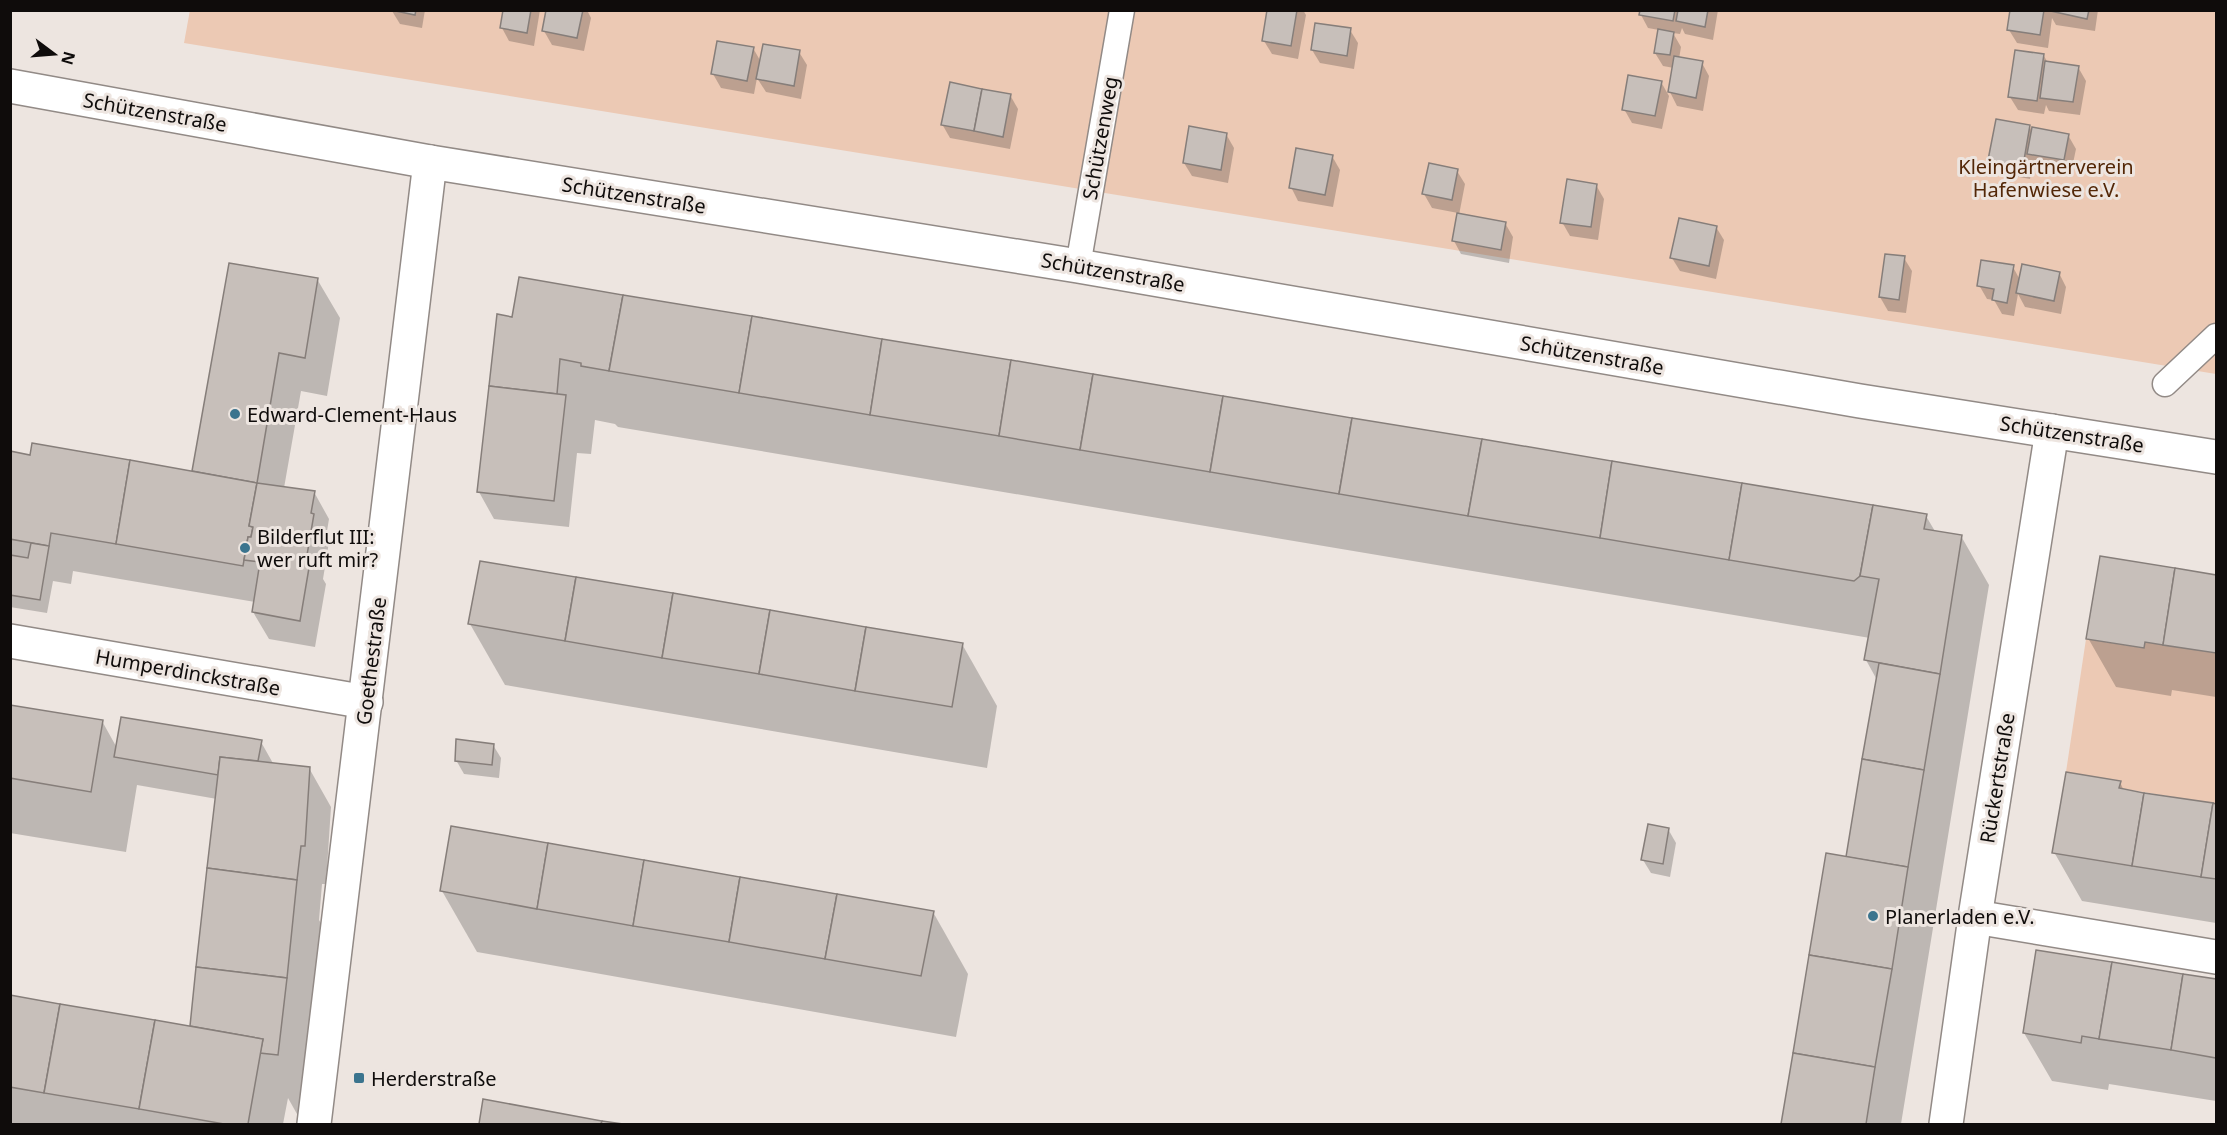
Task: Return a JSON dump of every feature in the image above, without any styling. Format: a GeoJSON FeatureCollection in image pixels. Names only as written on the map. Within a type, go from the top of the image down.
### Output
{"type":"FeatureCollection","features":[{"type":"Feature","properties":{"kind":"street","name":"Schützenstraße"},"geometry":{"type":"LineString","coordinates":[[10,86],[430,162],[1078,266],[2217,457]]}},
{"type":"Feature","properties":{"kind":"street","name":"Goethestraße"},"geometry":{"type":"LineString","coordinates":[[314,1125],[430,162]]}},
{"type":"Feature","properties":{"kind":"street","name":"Rückertstraße"},"geometry":{"type":"LineString","coordinates":[[1946,1125],[1975,917],[2052,431]]}},
{"type":"Feature","properties":{"kind":"street","name":"Humperdinckstraße"},"geometry":{"type":"LineString","coordinates":[[10,641],[366,702]]}},
{"type":"Feature","properties":{"kind":"street"},"geometry":{"type":"LineString","coordinates":[[1975,917],[2217,957]]}},
{"type":"Feature","properties":{"kind":"lane","name":"Schützenweg"},"geometry":{"type":"LineString","coordinates":[[1078,266],[1122,10]]}},
{"type":"Feature","properties":{"kind":"lane"},"geometry":{"type":"LineString","coordinates":[[2165,384],[2217,336]]}},
{"type":"Feature","properties":{"kind":"green space","name":"Kleingärtnerverein Hafenwiese e.V."},"geometry":{"type":"Polygon","coordinates":[[[190,10],[2216,11],[2216,374],[184,43],[190,10]]]}},
{"type":"Feature","properties":{"kind":"green space"},"geometry":{"type":"Polygon","coordinates":[[[2086,639],[2143,648],[2145,642],[2216,653],[2216,804],[2119,788],[2120,781],[2066,772],[2086,639]]]}},
{"type":"Feature","properties":{"kind":"building"},"geometry":{"type":"Polygon","coordinates":[[[391,10],[416,10],[415,15],[391,10]]]}},
{"type":"Feature","properties":{"kind":"building"},"geometry":{"type":"Polygon","coordinates":[[[503,10],[531,10],[527,33],[500,28],[503,10]]]}},
{"type":"Feature","properties":{"kind":"building"},"geometry":{"type":"Polygon","coordinates":[[[546,10],[583,10],[577,38],[542,31],[546,10]]]}},
{"type":"Feature","properties":{"kind":"building"},"geometry":{"type":"Polygon","coordinates":[[[1267,10],[1297,10],[1291,46],[1262,41],[1267,10]]]}},
{"type":"Feature","properties":{"kind":"building"},"geometry":{"type":"Polygon","coordinates":[[[1640,10],[1675,10],[1673,21],[1639,15],[1640,10]]]}},
{"type":"Feature","properties":{"kind":"building"},"geometry":{"type":"Polygon","coordinates":[[[1678,10],[1708,10],[1705,27],[1676,21],[1678,10]]]}},
{"type":"Feature","properties":{"kind":"building"},"geometry":{"type":"Polygon","coordinates":[[[2010,10],[2044,10],[2040,35],[2007,30],[2010,10]]]}},
{"type":"Feature","properties":{"kind":"building"},"geometry":{"type":"Polygon","coordinates":[[[2046,10],[2089,10],[2087,19],[2046,10]]]}},
{"type":"Feature","properties":{"kind":"building"},"geometry":{"type":"Polygon","coordinates":[[[1315,23],[1351,28],[1347,56],[1311,50],[1315,23]]]}},
{"type":"Feature","properties":{"kind":"building"},"geometry":{"type":"Polygon","coordinates":[[[1658,29],[1674,32],[1670,55],[1654,53],[1658,29]]]}},
{"type":"Feature","properties":{"kind":"building"},"geometry":{"type":"Polygon","coordinates":[[[717,41],[754,47],[747,81],[711,74],[717,41]]]}},
{"type":"Feature","properties":{"kind":"building"},"geometry":{"type":"Polygon","coordinates":[[[763,44],[800,50],[794,86],[756,79],[763,44]]]}},
{"type":"Feature","properties":{"kind":"building"},"geometry":{"type":"Polygon","coordinates":[[[2015,50],[2044,54],[2037,101],[2008,97],[2015,50]]]}},
{"type":"Feature","properties":{"kind":"building"},"geometry":{"type":"Polygon","coordinates":[[[1674,56],[1703,61],[1696,98],[1668,92],[1674,56]]]}},
{"type":"Feature","properties":{"kind":"building"},"geometry":{"type":"Polygon","coordinates":[[[2045,61],[2079,66],[2073,102],[2040,98],[2045,61]]]}},
{"type":"Feature","properties":{"kind":"building"},"geometry":{"type":"Polygon","coordinates":[[[1628,75],[1662,81],[1655,116],[1622,110],[1628,75]]]}},
{"type":"Feature","properties":{"kind":"building"},"geometry":{"type":"Polygon","coordinates":[[[950,82],[982,89],[974,131],[941,125],[950,82]]]}},
{"type":"Feature","properties":{"kind":"building"},"geometry":{"type":"Polygon","coordinates":[[[982,89],[1011,94],[1003,137],[974,131],[982,89]]]}},
{"type":"Feature","properties":{"kind":"building"},"geometry":{"type":"Polygon","coordinates":[[[1996,119],[2030,125],[2023,166],[1988,160],[1996,119]]]}},
{"type":"Feature","properties":{"kind":"building"},"geometry":{"type":"Polygon","coordinates":[[[1189,126],[1227,133],[1221,170],[1183,163],[1189,126]]]}},
{"type":"Feature","properties":{"kind":"building"},"geometry":{"type":"Polygon","coordinates":[[[2032,127],[2069,134],[2064,160],[2027,154],[2032,127]]]}},
{"type":"Feature","properties":{"kind":"building"},"geometry":{"type":"Polygon","coordinates":[[[1296,148],[1333,155],[1325,195],[1289,188],[1296,148]]]}},
{"type":"Feature","properties":{"kind":"building"},"geometry":{"type":"Polygon","coordinates":[[[1429,163],[1458,169],[1452,200],[1422,194],[1429,163]]]}},
{"type":"Feature","properties":{"kind":"building"},"geometry":{"type":"Polygon","coordinates":[[[1567,179],[1597,184],[1591,227],[1560,223],[1567,179]]]}},
{"type":"Feature","properties":{"kind":"building"},"geometry":{"type":"Polygon","coordinates":[[[1457,213],[1506,222],[1501,250],[1452,241],[1457,213]]]}},
{"type":"Feature","properties":{"kind":"building"},"geometry":{"type":"Polygon","coordinates":[[[1679,218],[1717,226],[1709,266],[1670,258],[1679,218]]]}},
{"type":"Feature","properties":{"kind":"building"},"geometry":{"type":"Polygon","coordinates":[[[1885,254],[1905,256],[1899,300],[1879,297],[1885,254]]]}},
{"type":"Feature","properties":{"kind":"building"},"geometry":{"type":"Polygon","coordinates":[[[1981,260],[2014,265],[2007,303],[1992,300],[1994,289],[1977,286],[1981,260]]]}},
{"type":"Feature","properties":{"kind":"building","name":"Edward-Clement-Haus"},"geometry":{"type":"Polygon","coordinates":[[[229,263],[318,278],[305,358],[279,353],[257,483],[192,471],[229,263]]]}},
{"type":"Feature","properties":{"kind":"building"},"geometry":{"type":"Polygon","coordinates":[[[2022,264],[2060,272],[2054,301],[2016,293],[2022,264]]]}},
{"type":"Feature","properties":{"kind":"building"},"geometry":{"type":"Polygon","coordinates":[[[519,277],[623,295],[609,371],[581,366],[581,363],[560,359],[557,394],[489,386],[497,314],[512,317],[519,277]]]}},
{"type":"Feature","properties":{"kind":"building"},"geometry":{"type":"Polygon","coordinates":[[[623,295],[752,316],[739,393],[609,371],[623,295]]]}},
{"type":"Feature","properties":{"kind":"building"},"geometry":{"type":"Polygon","coordinates":[[[752,316],[882,339],[870,415],[739,393],[752,316]]]}},
{"type":"Feature","properties":{"kind":"building"},"geometry":{"type":"Polygon","coordinates":[[[882,339],[1011,360],[999,436],[870,415],[882,339]]]}},
{"type":"Feature","properties":{"kind":"building"},"geometry":{"type":"Polygon","coordinates":[[[1011,360],[1093,374],[1080,450],[999,436],[1011,360]]]}},
{"type":"Feature","properties":{"kind":"building"},"geometry":{"type":"Polygon","coordinates":[[[1093,374],[1223,396],[1210,472],[1080,450],[1093,374]]]}},
{"type":"Feature","properties":{"kind":"building"},"geometry":{"type":"Polygon","coordinates":[[[489,386],[566,395],[554,501],[477,492],[489,386]]]}},
{"type":"Feature","properties":{"kind":"building"},"geometry":{"type":"Polygon","coordinates":[[[1223,396],[1352,418],[1339,494],[1210,472],[1223,396]]]}},
{"type":"Feature","properties":{"kind":"building"},"geometry":{"type":"Polygon","coordinates":[[[1352,418],[1482,439],[1468,516],[1339,494],[1352,418]]]}},
{"type":"Feature","properties":{"kind":"building"},"geometry":{"type":"Polygon","coordinates":[[[1482,439],[1612,461],[1600,538],[1468,516],[1482,439]]]}},
{"type":"Feature","properties":{"kind":"building"},"geometry":{"type":"Polygon","coordinates":[[[32,443],[130,460],[116,544],[51,533],[49,546],[10,539],[10,451],[30,455],[32,443]]]}},
{"type":"Feature","properties":{"kind":"building"},"geometry":{"type":"Polygon","coordinates":[[[130,460],[257,483],[249,526],[253,527],[251,537],[248,537],[243,566],[116,544],[130,460]]]}},
{"type":"Feature","properties":{"kind":"building"},"geometry":{"type":"Polygon","coordinates":[[[1612,461],[1742,483],[1729,560],[1600,538],[1612,461]]]}},
{"type":"Feature","properties":{"kind":"building"},"geometry":{"type":"Polygon","coordinates":[[[257,483],[315,491],[311,513],[314,514],[307,555],[311,556],[300,621],[252,612],[260,562],[244,560],[248,537],[251,537],[253,527],[249,526],[257,483]]]}},
{"type":"Feature","properties":{"kind":"building"},"geometry":{"type":"Polygon","coordinates":[[[1742,483],[1873,505],[1860,576],[1854,581],[1729,560],[1742,483]]]}},
{"type":"Feature","properties":{"kind":"building"},"geometry":{"type":"Polygon","coordinates":[[[1873,505],[1927,514],[1924,529],[1962,535],[1940,674],[1864,660],[1879,579],[1860,576],[1873,505]]]}},
{"type":"Feature","properties":{"kind":"building"},"geometry":{"type":"Polygon","coordinates":[[[31,543],[49,546],[40,600],[10,595],[10,555],[28,558],[31,543]]]}},
{"type":"Feature","properties":{"kind":"building"},"geometry":{"type":"Polygon","coordinates":[[[2100,556],[2175,568],[2163,645],[2145,642],[2144,648],[2086,639],[2100,556]]]}},
{"type":"Feature","properties":{"kind":"building"},"geometry":{"type":"Polygon","coordinates":[[[480,561],[576,577],[565,641],[468,624],[480,561]]]}},
{"type":"Feature","properties":{"kind":"building"},"geometry":{"type":"Polygon","coordinates":[[[2175,568],[2216,575],[2216,653],[2163,645],[2175,568]]]}},
{"type":"Feature","properties":{"kind":"building"},"geometry":{"type":"Polygon","coordinates":[[[576,577],[673,593],[662,658],[565,641],[576,577]]]}},
{"type":"Feature","properties":{"kind":"building"},"geometry":{"type":"Polygon","coordinates":[[[673,593],[770,610],[759,674],[662,658],[673,593]]]}},
{"type":"Feature","properties":{"kind":"building"},"geometry":{"type":"Polygon","coordinates":[[[770,610],[866,627],[855,691],[759,674],[770,610]]]}},
{"type":"Feature","properties":{"kind":"building"},"geometry":{"type":"Polygon","coordinates":[[[866,627],[963,643],[952,707],[855,691],[866,627]]]}},
{"type":"Feature","properties":{"kind":"building"},"geometry":{"type":"Polygon","coordinates":[[[1879,663],[1940,674],[1924,770],[1862,759],[1879,663]]]}},
{"type":"Feature","properties":{"kind":"building"},"geometry":{"type":"Polygon","coordinates":[[[10,705],[103,720],[91,792],[10,778],[10,705]]]}},
{"type":"Feature","properties":{"kind":"building"},"geometry":{"type":"Polygon","coordinates":[[[121,717],[262,740],[258,761],[220,757],[218,775],[114,757],[121,717]]]}},
{"type":"Feature","properties":{"kind":"building"},"geometry":{"type":"Polygon","coordinates":[[[456,739],[494,744],[492,765],[455,761],[456,739]]]}},
{"type":"Feature","properties":{"kind":"building"},"geometry":{"type":"Polygon","coordinates":[[[220,757],[310,767],[305,846],[301,846],[297,880],[207,868],[220,757]]]}},
{"type":"Feature","properties":{"kind":"building"},"geometry":{"type":"Polygon","coordinates":[[[1862,759],[1924,770],[1908,867],[1846,857],[1862,759]]]}},
{"type":"Feature","properties":{"kind":"building"},"geometry":{"type":"Polygon","coordinates":[[[2066,772],[2121,781],[2119,788],[2144,793],[2132,866],[2052,853],[2066,772]]]}},
{"type":"Feature","properties":{"kind":"building"},"geometry":{"type":"Polygon","coordinates":[[[2144,793],[2213,803],[2201,877],[2132,866],[2144,793]]]}},
{"type":"Feature","properties":{"kind":"building"},"geometry":{"type":"Polygon","coordinates":[[[2213,803],[2216,804],[2216,879],[2201,877],[2213,803]]]}},
{"type":"Feature","properties":{"kind":"building"},"geometry":{"type":"Polygon","coordinates":[[[1648,824],[1669,828],[1663,864],[1641,860],[1648,824]]]}},
{"type":"Feature","properties":{"kind":"building"},"geometry":{"type":"Polygon","coordinates":[[[451,826],[548,843],[537,909],[440,891],[451,826]]]}},
{"type":"Feature","properties":{"kind":"building"},"geometry":{"type":"Polygon","coordinates":[[[548,843],[644,860],[633,926],[537,909],[548,843]]]}},
{"type":"Feature","properties":{"kind":"building"},"geometry":{"type":"Polygon","coordinates":[[[1826,853],[1908,867],[1892,969],[1809,955],[1826,853]]]}},
{"type":"Feature","properties":{"kind":"building"},"geometry":{"type":"Polygon","coordinates":[[[644,860],[740,877],[729,942],[633,926],[644,860]]]}},
{"type":"Feature","properties":{"kind":"building"},"geometry":{"type":"Polygon","coordinates":[[[207,868],[297,880],[287,978],[196,967],[207,868]]]}},
{"type":"Feature","properties":{"kind":"building"},"geometry":{"type":"Polygon","coordinates":[[[740,877],[837,894],[825,959],[729,942],[740,877]]]}},
{"type":"Feature","properties":{"kind":"building"},"geometry":{"type":"Polygon","coordinates":[[[837,894],[934,911],[921,976],[825,959],[837,894]]]}},
{"type":"Feature","properties":{"kind":"building"},"geometry":{"type":"Polygon","coordinates":[[[2036,950],[2112,962],[2099,1039],[2082,1036],[2081,1043],[2023,1033],[2036,950]]]}},
{"type":"Feature","properties":{"kind":"building"},"geometry":{"type":"Polygon","coordinates":[[[1809,955],[1892,969],[1875,1067],[1793,1053],[1809,955]]]}},
{"type":"Feature","properties":{"kind":"building"},"geometry":{"type":"Polygon","coordinates":[[[2112,962],[2183,974],[2171,1050],[2099,1039],[2112,962]]]}},
{"type":"Feature","properties":{"kind":"building"},"geometry":{"type":"Polygon","coordinates":[[[196,967],[287,978],[278,1055],[260,1053],[263,1039],[190,1026],[196,967]]]}},
{"type":"Feature","properties":{"kind":"building"},"geometry":{"type":"Polygon","coordinates":[[[2183,974],[2216,979],[2216,1058],[2171,1050],[2183,974]]]}},
{"type":"Feature","properties":{"kind":"building"},"geometry":{"type":"Polygon","coordinates":[[[10,995],[60,1004],[44,1093],[10,1087],[10,995]]]}},
{"type":"Feature","properties":{"kind":"building"},"geometry":{"type":"Polygon","coordinates":[[[60,1004],[155,1020],[139,1109],[44,1093],[60,1004]]]}},
{"type":"Feature","properties":{"kind":"building"},"geometry":{"type":"Polygon","coordinates":[[[155,1020],[263,1039],[248,1124],[224,1124],[139,1109],[155,1020]]]}},
{"type":"Feature","properties":{"kind":"building"},"geometry":{"type":"Polygon","coordinates":[[[1793,1053],[1875,1067],[1866,1124],[1781,1124],[1793,1053]]]}},
{"type":"Feature","properties":{"kind":"building"},"geometry":{"type":"Polygon","coordinates":[[[483,1099],[602,1121],[601,1124],[479,1124],[483,1099]]]}},
{"type":"Feature","properties":{"kind":"building"},"geometry":{"type":"Polygon","coordinates":[[[602,1121],[623,1124],[601,1124],[602,1121]]]}},
{"type":"Feature","properties":{"kind":"place","name":"Edward-Clement-Haus"},"geometry":{"type":"Point","coordinates":[235,414]}},
{"type":"Feature","properties":{"kind":"place","name":"Bilderflut III: wer ruft mir?"},"geometry":{"type":"Point","coordinates":[245,548]}},
{"type":"Feature","properties":{"kind":"place","name":"Planerladen e.V."},"geometry":{"type":"Point","coordinates":[1873,916]}},
{"type":"Feature","properties":{"kind":"place","name":"Herderstraße"},"geometry":{"type":"Point","coordinates":[359,1078]}}]}
